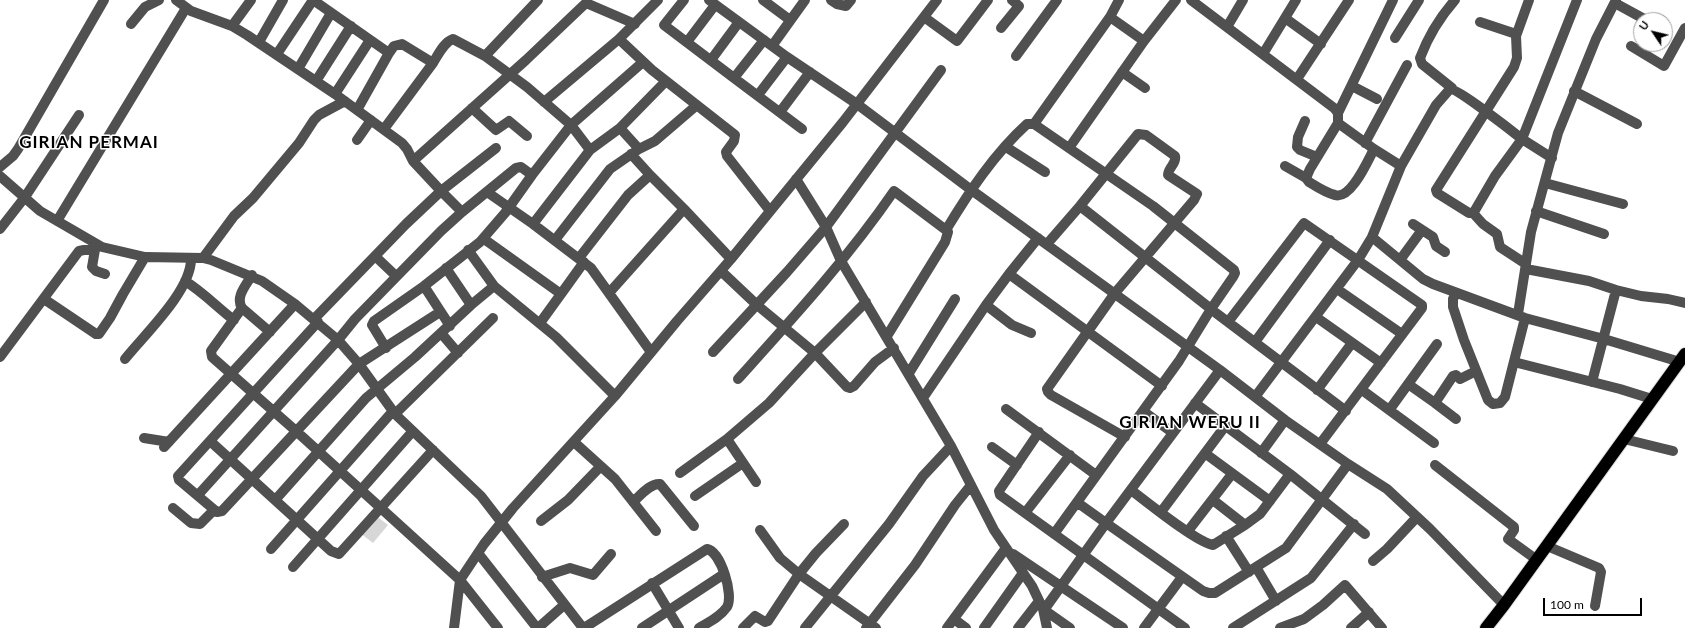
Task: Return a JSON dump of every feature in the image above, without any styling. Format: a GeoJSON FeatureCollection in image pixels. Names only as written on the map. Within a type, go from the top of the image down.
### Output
{"type":"FeatureCollection","features":[{"type":"Feature","properties":{"kind":"highway"},"geometry":{"type":"LineString","coordinates":[[1486,628],[1537,560],[1682,358]]}},
{"type":"Feature","properties":{"kind":"street"},"geometry":{"type":"LineString","coordinates":[[0,167],[13,156],[18,149],[104,0]]}},
{"type":"Feature","properties":{"kind":"street"},"geometry":{"type":"LineString","coordinates":[[131,24],[145,7],[159,0]]}},
{"type":"Feature","properties":{"kind":"street"},"geometry":{"type":"LineString","coordinates":[[176,0],[186,8],[232,26],[259,42],[384,129],[406,146],[412,161],[462,212]]}},
{"type":"Feature","properties":{"kind":"street"},"geometry":{"type":"LineString","coordinates":[[232,26],[251,0]]}},
{"type":"Feature","properties":{"kind":"street"},"geometry":{"type":"LineString","coordinates":[[259,42],[283,0]]}},
{"type":"Feature","properties":{"kind":"street"},"geometry":{"type":"LineString","coordinates":[[277,54],[313,0],[389,53]]}},
{"type":"Feature","properties":{"kind":"street"},"geometry":{"type":"LineString","coordinates":[[485,56],[538,0]]}},
{"type":"Feature","properties":{"kind":"street"},"geometry":{"type":"LineString","coordinates":[[544,102],[619,39],[658,0]]}},
{"type":"Feature","properties":{"kind":"street"},"geometry":{"type":"LineString","coordinates":[[684,0],[664,25],[802,129]]}},
{"type":"Feature","properties":{"kind":"street"},"geometry":{"type":"LineString","coordinates":[[763,0],[790,20]]}},
{"type":"Feature","properties":{"kind":"street"},"geometry":{"type":"LineString","coordinates":[[734,78],[790,20],[805,0]]}},
{"type":"Feature","properties":{"kind":"street"},"geometry":{"type":"LineString","coordinates":[[831,0],[843,6],[846,6],[851,0]]}},
{"type":"Feature","properties":{"kind":"street"},"geometry":{"type":"LineString","coordinates":[[924,17],[957,40],[988,0]]}},
{"type":"Feature","properties":{"kind":"street"},"geometry":{"type":"LineString","coordinates":[[1016,56],[1057,0]]}},
{"type":"Feature","properties":{"kind":"street"},"geometry":{"type":"LineString","coordinates":[[1034,124],[1110,17],[1119,0]]}},
{"type":"Feature","properties":{"kind":"street"},"geometry":{"type":"LineString","coordinates":[[1069,148],[1122,72],[1176,0]]}},
{"type":"Feature","properties":{"kind":"street"},"geometry":{"type":"LineString","coordinates":[[1192,0],[1320,96],[1338,118],[1369,146],[1401,166]]}},
{"type":"Feature","properties":{"kind":"street"},"geometry":{"type":"LineString","coordinates":[[1227,27],[1243,0]]}},
{"type":"Feature","properties":{"kind":"street"},"geometry":{"type":"LineString","coordinates":[[1262,54],[1296,0]]}},
{"type":"Feature","properties":{"kind":"street"},"geometry":{"type":"LineString","coordinates":[[1297,79],[1349,0]]}},
{"type":"Feature","properties":{"kind":"street"},"geometry":{"type":"LineString","coordinates":[[1306,178],[1338,118],[1393,0]]}},
{"type":"Feature","properties":{"kind":"street"},"geometry":{"type":"LineString","coordinates":[[1395,38],[1419,0]]}},
{"type":"Feature","properties":{"kind":"street"},"geometry":{"type":"LineString","coordinates":[[1455,0],[1434,29],[1420,58],[1422,64],[1522,139],[1552,158]]}},
{"type":"Feature","properties":{"kind":"street"},"geometry":{"type":"LineString","coordinates":[[1529,0],[1516,34],[1517,58],[1510,75],[1436,190],[1437,192],[1469,213],[1473,213],[1483,224],[1497,234],[1500,247],[1526,266],[1589,281],[1641,296],[1668,299],[1685,303]]}},
{"type":"Feature","properties":{"kind":"street"},"geometry":{"type":"LineString","coordinates":[[1473,213],[1496,176],[1522,139],[1577,0]]}},
{"type":"Feature","properties":{"kind":"street"},"geometry":{"type":"LineString","coordinates":[[455,627],[460,580],[478,553],[502,522],[615,396],[731,259],[857,104],[924,17],[934,1]]}},
{"type":"Feature","properties":{"kind":"street"},"geometry":{"type":"LineString","coordinates":[[412,161],[510,74],[583,2],[635,24]]}},
{"type":"Feature","properties":{"kind":"street"},"geometry":{"type":"LineString","coordinates":[[687,42],[712,2],[787,57],[857,104],[970,190],[1188,346],[1284,420],[1387,489],[1417,517],[1504,605]]}},
{"type":"Feature","properties":{"kind":"street"},"geometry":{"type":"LineString","coordinates":[[1001,28],[1018,2]]}},
{"type":"Feature","properties":{"kind":"street"},"geometry":{"type":"LineString","coordinates":[[1456,293],[1453,299],[1453,307],[1476,371],[1488,400],[1496,404],[1503,401],[1505,397],[1514,362],[1521,316],[1526,266],[1536,211],[1558,133],[1596,39],[1616,2],[1633,12]]}},
{"type":"Feature","properties":{"kind":"street"},"geometry":{"type":"LineString","coordinates":[[57,221],[186,8]]}},
{"type":"Feature","properties":{"kind":"street"},"geometry":{"type":"LineString","coordinates":[[298,69],[331,12]]}},
{"type":"Feature","properties":{"kind":"street"},"geometry":{"type":"LineString","coordinates":[[1110,17],[1144,42]]}},
{"type":"Feature","properties":{"kind":"street"},"geometry":{"type":"LineString","coordinates":[[1285,18],[1321,44]]}},
{"type":"Feature","properties":{"kind":"street"},"geometry":{"type":"LineString","coordinates":[[710,60],[739,22]]}},
{"type":"Feature","properties":{"kind":"street"},"geometry":{"type":"LineString","coordinates":[[1480,22],[1516,34]]}},
{"type":"Feature","properties":{"kind":"street"},"geometry":{"type":"LineString","coordinates":[[316,82],[351,26]]}},
{"type":"Feature","properties":{"kind":"street"},"geometry":{"type":"LineString","coordinates":[[1631,46],[1664,66],[1685,28]]}},
{"type":"Feature","properties":{"kind":"street"},"geometry":{"type":"LineString","coordinates":[[619,39],[643,62],[735,135],[734,141],[726,152],[727,156],[770,211]]}},
{"type":"Feature","properties":{"kind":"street"},"geometry":{"type":"LineString","coordinates":[[335,94],[370,40]]}},
{"type":"Feature","properties":{"kind":"street"},"geometry":{"type":"LineString","coordinates":[[384,129],[446,45],[450,40],[453,40],[485,56],[510,74],[571,125],[590,150]]}},
{"type":"Feature","properties":{"kind":"street"},"geometry":{"type":"LineString","coordinates":[[357,110],[394,46],[402,44],[433,63]]}},
{"type":"Feature","properties":{"kind":"street"},"geometry":{"type":"LineString","coordinates":[[758,95],[787,57]]}},
{"type":"Feature","properties":{"kind":"street"},"geometry":{"type":"LineString","coordinates":[[386,348],[372,323],[424,286],[484,238],[571,125],[643,62]]}},
{"type":"Feature","properties":{"kind":"street"},"geometry":{"type":"LineString","coordinates":[[1285,166],[1322,189],[1336,196],[1341,195],[1353,185],[1369,146],[1407,65]]}},
{"type":"Feature","properties":{"kind":"street"},"geometry":{"type":"LineString","coordinates":[[713,352],[826,227],[941,70]]}},
{"type":"Feature","properties":{"kind":"street"},"geometry":{"type":"LineString","coordinates":[[780,112],[810,72]]}},
{"type":"Feature","properties":{"kind":"street"},"geometry":{"type":"LineString","coordinates":[[1122,72],[1145,88]]}},
{"type":"Feature","properties":{"kind":"street"},"geometry":{"type":"LineString","coordinates":[[533,224],[590,150],[620,128],[666,81]]}},
{"type":"Feature","properties":{"kind":"street"},"geometry":{"type":"LineString","coordinates":[[1352,86],[1377,98]]}},
{"type":"Feature","properties":{"kind":"street"},"geometry":{"type":"LineString","coordinates":[[1255,397],[1358,260],[1372,238],[1401,166],[1436,105],[1446,92],[1452,88]]}},
{"type":"Feature","properties":{"kind":"street"},"geometry":{"type":"LineString","coordinates":[[1574,91],[1637,124]]}},
{"type":"Feature","properties":{"kind":"street"},"geometry":{"type":"LineString","coordinates":[[203,258],[234,216],[253,198],[299,143],[314,120],[319,115],[345,102]]}},
{"type":"Feature","properties":{"kind":"street"},"geometry":{"type":"LineString","coordinates":[[555,240],[604,176],[616,164],[635,151],[655,141],[697,105]]}},
{"type":"Feature","properties":{"kind":"street"},"geometry":{"type":"LineString","coordinates":[[472,108],[496,130],[508,121],[527,136]]}},
{"type":"Feature","properties":{"kind":"street"},"geometry":{"type":"LineString","coordinates":[[0,229],[25,197],[79,115]]}},
{"type":"Feature","properties":{"kind":"street"},"geometry":{"type":"LineString","coordinates":[[357,140],[371,120]]}},
{"type":"Feature","properties":{"kind":"street"},"geometry":{"type":"LineString","coordinates":[[1305,121],[1298,137],[1297,147],[1300,150],[1317,157]]}},
{"type":"Feature","properties":{"kind":"street"},"geometry":{"type":"LineString","coordinates":[[946,230],[970,190],[1027,124],[1034,124],[1174,222],[1234,270],[1235,273],[1214,311],[1188,346],[1162,386],[1124,436],[1054,534]]}},
{"type":"Feature","properties":{"kind":"street"},"geometry":{"type":"LineString","coordinates":[[620,128],[650,175],[684,208],[731,259]]}},
{"type":"Feature","properties":{"kind":"street"},"geometry":{"type":"LineString","coordinates":[[923,398],[986,305],[1009,274],[1080,206],[1138,134],[1146,135],[1169,151],[1176,158],[1168,171],[1168,175],[1197,195],[1115,294],[1046,389],[1048,392],[1124,436]]}},
{"type":"Feature","properties":{"kind":"street"},"geometry":{"type":"LineString","coordinates":[[1006,147],[1045,172]]}},
{"type":"Feature","properties":{"kind":"street"},"geometry":{"type":"LineString","coordinates":[[440,312],[359,364],[220,512],[214,510],[179,480],[178,476],[254,393],[375,256],[441,191],[496,148]]}},
{"type":"Feature","properties":{"kind":"street"},"geometry":{"type":"LineString","coordinates":[[198,495],[338,340],[355,319],[396,276],[462,212],[518,167],[532,175]]}},
{"type":"Feature","properties":{"kind":"street"},"geometry":{"type":"LineString","coordinates":[[540,324],[582,260],[628,195],[650,175]]}},
{"type":"Feature","properties":{"kind":"street"},"geometry":{"type":"LineString","coordinates":[[0,176],[40,211],[96,247],[145,257],[191,259],[203,258],[252,276],[275,289],[295,304],[338,340],[359,364],[394,412],[412,432],[481,496],[580,627],[707,549],[714,552],[728,585],[729,600],[727,606],[720,615],[699,628]]}},
{"type":"Feature","properties":{"kind":"street"},"geometry":{"type":"LineString","coordinates":[[796,179],[826,227],[841,261],[887,336],[951,446],[971,484],[986,518],[1023,573],[1042,606],[1047,628]]}},
{"type":"Feature","properties":{"kind":"street"},"geometry":{"type":"LineString","coordinates":[[1545,183],[1622,204]]}},
{"type":"Feature","properties":{"kind":"street"},"geometry":{"type":"LineString","coordinates":[[738,379],[785,327],[841,261],[894,191],[946,230],[948,232],[948,236],[887,336]]}},
{"type":"Feature","properties":{"kind":"street"},"geometry":{"type":"LineString","coordinates":[[486,192],[582,260],[597,276],[651,352]]}},
{"type":"Feature","properties":{"kind":"street"},"geometry":{"type":"LineString","coordinates":[[1080,206],[1228,322],[1346,411]]}},
{"type":"Feature","properties":{"kind":"street"},"geometry":{"type":"LineString","coordinates":[[609,293],[684,208]]}},
{"type":"Feature","properties":{"kind":"street"},"geometry":{"type":"LineString","coordinates":[[1536,211],[1604,234]]}},
{"type":"Feature","properties":{"kind":"street"},"geometry":{"type":"LineString","coordinates":[[1228,322],[1301,224],[1305,223],[1422,306],[1362,390],[1320,444]]}},
{"type":"Feature","properties":{"kind":"street"},"geometry":{"type":"LineString","coordinates":[[1413,224],[1433,236],[1436,246],[1445,252]]}},
{"type":"Feature","properties":{"kind":"street"},"geometry":{"type":"LineString","coordinates":[[1400,260],[1422,230]]}},
{"type":"Feature","properties":{"kind":"street"},"geometry":{"type":"LineString","coordinates":[[484,238],[561,294]]}},
{"type":"Feature","properties":{"kind":"street"},"geometry":{"type":"LineString","coordinates":[[1372,238],[1428,282],[1456,293],[1521,316],[1604,339],[1682,358]]}},
{"type":"Feature","properties":{"kind":"street"},"geometry":{"type":"LineString","coordinates":[[1255,342],[1330,240]]}},
{"type":"Feature","properties":{"kind":"street"},"geometry":{"type":"LineString","coordinates":[[96,247],[92,267],[96,271],[105,274]]}},
{"type":"Feature","properties":{"kind":"street"},"geometry":{"type":"LineString","coordinates":[[0,357],[79,251],[96,247]]}},
{"type":"Feature","properties":{"kind":"street"},"geometry":{"type":"LineString","coordinates":[[468,250],[494,286],[573,353],[615,396]]}},
{"type":"Feature","properties":{"kind":"street"},"geometry":{"type":"LineString","coordinates":[[375,256],[396,276]]}},
{"type":"Feature","properties":{"kind":"street"},"geometry":{"type":"LineString","coordinates":[[44,299],[96,334],[99,334],[110,318],[145,257]]}},
{"type":"Feature","properties":{"kind":"street"},"geometry":{"type":"LineString","coordinates":[[126,359],[162,317],[186,281],[191,266],[191,259]]}},
{"type":"Feature","properties":{"kind":"street"},"geometry":{"type":"LineString","coordinates":[[446,268],[471,305]]}},
{"type":"Feature","properties":{"kind":"street"},"geometry":{"type":"LineString","coordinates":[[721,271],[757,305],[816,353],[845,386],[850,388],[854,386],[875,362],[894,348]]}},
{"type":"Feature","properties":{"kind":"street"},"geometry":{"type":"LineString","coordinates":[[1009,274],[1088,330],[1162,386]]}},
{"type":"Feature","properties":{"kind":"street"},"geometry":{"type":"LineString","coordinates":[[252,276],[239,298],[240,305],[270,332]]}},
{"type":"Feature","properties":{"kind":"street"},"geometry":{"type":"LineString","coordinates":[[186,281],[197,288],[207,299],[234,320]]}},
{"type":"Feature","properties":{"kind":"street"},"geometry":{"type":"LineString","coordinates":[[424,286],[450,326]]}},
{"type":"Feature","properties":{"kind":"street"},"geometry":{"type":"LineString","coordinates":[[276,499],[377,388],[442,333],[471,305],[494,286]]}},
{"type":"Feature","properties":{"kind":"street"},"geometry":{"type":"LineString","coordinates":[[1337,289],[1402,334]]}},
{"type":"Feature","properties":{"kind":"street"},"geometry":{"type":"LineString","coordinates":[[1592,382],[1616,290]]}},
{"type":"Feature","properties":{"kind":"street"},"geometry":{"type":"LineString","coordinates":[[909,373],[955,299]]}},
{"type":"Feature","properties":{"kind":"street"},"geometry":{"type":"LineString","coordinates":[[680,473],[727,439],[769,403],[866,302]]}},
{"type":"Feature","properties":{"kind":"street"},"geometry":{"type":"LineString","coordinates":[[144,438],[166,444],[233,374],[295,304]]}},
{"type":"Feature","properties":{"kind":"street"},"geometry":{"type":"LineString","coordinates":[[986,305],[1012,325],[1031,332]]}},
{"type":"Feature","properties":{"kind":"street"},"geometry":{"type":"LineString","coordinates":[[242,308],[211,351],[212,356],[460,580],[498,628]]}},
{"type":"Feature","properties":{"kind":"street"},"geometry":{"type":"LineString","coordinates":[[1316,317],[1381,363]]}},
{"type":"Feature","properties":{"kind":"street"},"geometry":{"type":"LineString","coordinates":[[271,549],[340,470],[394,412],[458,353],[493,318]]}},
{"type":"Feature","properties":{"kind":"street"},"geometry":{"type":"LineString","coordinates":[[442,333],[458,353]]}},
{"type":"Feature","properties":{"kind":"street"},"geometry":{"type":"LineString","coordinates":[[1317,390],[1352,343]]}},
{"type":"Feature","properties":{"kind":"street"},"geometry":{"type":"LineString","coordinates":[[1390,409],[1437,344]]}},
{"type":"Feature","properties":{"kind":"street"},"geometry":{"type":"LineString","coordinates":[[1514,362],[1620,388],[1652,399]]}},
{"type":"Feature","properties":{"kind":"street"},"geometry":{"type":"LineString","coordinates":[[1018,628],[1061,587],[1106,523],[1220,370]]}},
{"type":"Feature","properties":{"kind":"street"},"geometry":{"type":"LineString","coordinates":[[1434,403],[1453,376],[1456,375],[1460,379],[1476,371]]}},
{"type":"Feature","properties":{"kind":"street"},"geometry":{"type":"LineString","coordinates":[[1408,384],[1456,419]]}},
{"type":"Feature","properties":{"kind":"street"},"geometry":{"type":"LineString","coordinates":[[1362,390],[1390,409],[1434,443]]}},
{"type":"Feature","properties":{"kind":"street"},"geometry":{"type":"LineString","coordinates":[[1196,403],[1290,474],[1365,534]]}},
{"type":"Feature","properties":{"kind":"street"},"geometry":{"type":"LineString","coordinates":[[1006,409],[1070,455],[1096,476]]}},
{"type":"Feature","properties":{"kind":"street"},"geometry":{"type":"LineString","coordinates":[[1143,411],[1173,434]]}},
{"type":"Feature","properties":{"kind":"street"},"geometry":{"type":"LineString","coordinates":[[1261,453],[1284,420]]}},
{"type":"Feature","properties":{"kind":"street"},"geometry":{"type":"LineString","coordinates":[[1161,512],[1226,426]]}},
{"type":"Feature","properties":{"kind":"street"},"geometry":{"type":"LineString","coordinates":[[293,567],[412,432]]}},
{"type":"Feature","properties":{"kind":"street"},"geometry":{"type":"LineString","coordinates":[[1039,432],[999,493],[1083,556],[1185,628]]}},
{"type":"Feature","properties":{"kind":"street"},"geometry":{"type":"LineString","coordinates":[[727,439],[756,482]]}},
{"type":"Feature","properties":{"kind":"street"},"geometry":{"type":"LineString","coordinates":[[1624,439],[1673,451]]}},
{"type":"Feature","properties":{"kind":"street"},"geometry":{"type":"LineString","coordinates":[[210,441],[276,499],[335,554],[339,554],[432,450]]}},
{"type":"Feature","properties":{"kind":"street"},"geometry":{"type":"LineString","coordinates":[[574,442],[615,479],[656,531]]}},
{"type":"Feature","properties":{"kind":"street"},"geometry":{"type":"LineString","coordinates":[[805,628],[889,524],[923,476],[951,446]]}},
{"type":"Feature","properties":{"kind":"street"},"geometry":{"type":"LineString","coordinates":[[992,447],[1017,464]]}},
{"type":"Feature","properties":{"kind":"street"},"geometry":{"type":"LineString","coordinates":[[1206,454],[1270,501]]}},
{"type":"Feature","properties":{"kind":"street"},"geometry":{"type":"LineString","coordinates":[[1024,513],[1070,455]]}},
{"type":"Feature","properties":{"kind":"street"},"geometry":{"type":"LineString","coordinates":[[695,496],[743,463]]}},
{"type":"Feature","properties":{"kind":"street"},"geometry":{"type":"LineString","coordinates":[[1078,502],[1182,577],[1209,594],[1215,593],[1224,588],[1286,548],[1348,464]]}},
{"type":"Feature","properties":{"kind":"street"},"geometry":{"type":"LineString","coordinates":[[1435,465],[1514,527],[1514,530],[1508,539],[1537,560]]}},
{"type":"Feature","properties":{"kind":"street"},"geometry":{"type":"LineString","coordinates":[[541,521],[568,500],[600,467]]}},
{"type":"Feature","properties":{"kind":"street"},"geometry":{"type":"LineString","coordinates":[[1188,532],[1232,474]]}},
{"type":"Feature","properties":{"kind":"street"},"geometry":{"type":"LineString","coordinates":[[1131,490],[1188,532],[1213,545],[1260,514],[1290,474]]}},
{"type":"Feature","properties":{"kind":"street"},"geometry":{"type":"LineString","coordinates":[[633,502],[650,487],[660,484],[694,526]]}},
{"type":"Feature","properties":{"kind":"street"},"geometry":{"type":"LineString","coordinates":[[760,530],[780,558],[799,574],[832,596],[870,626],[915,565],[955,504],[971,484]]}},
{"type":"Feature","properties":{"kind":"street"},"geometry":{"type":"LineString","coordinates":[[1213,500],[1245,525]]}},
{"type":"Feature","properties":{"kind":"street"},"geometry":{"type":"LineString","coordinates":[[173,508],[191,522],[200,524],[214,510]]}},
{"type":"Feature","properties":{"kind":"street"},"geometry":{"type":"LineString","coordinates":[[1373,561],[1388,549],[1417,517]]}},
{"type":"Feature","properties":{"kind":"street"},"geometry":{"type":"LineString","coordinates":[[747,627],[756,616],[765,622],[768,620],[799,574],[816,553],[844,524]]}},
{"type":"Feature","properties":{"kind":"street"},"geometry":{"type":"LineString","coordinates":[[1233,628],[1311,578],[1354,524]]}},
{"type":"Feature","properties":{"kind":"street"},"geometry":{"type":"LineString","coordinates":[[1226,536],[1276,600]]}},
{"type":"Feature","properties":{"kind":"street"},"geometry":{"type":"LineString","coordinates":[[1547,546],[1599,568],[1601,572],[1596,606]]}},
{"type":"Feature","properties":{"kind":"street"},"geometry":{"type":"LineString","coordinates":[[1008,550],[1123,628]]}},
{"type":"Feature","properties":{"kind":"street"},"geometry":{"type":"LineString","coordinates":[[947,628],[1008,550]]}},
{"type":"Feature","properties":{"kind":"street"},"geometry":{"type":"LineString","coordinates":[[478,553],[538,628],[564,605]]}},
{"type":"Feature","properties":{"kind":"street"},"geometry":{"type":"LineString","coordinates":[[542,577],[570,568],[592,575],[611,554]]}},
{"type":"Feature","properties":{"kind":"street"},"geometry":{"type":"LineString","coordinates":[[984,628],[1023,573]]}},
{"type":"Feature","properties":{"kind":"street"},"geometry":{"type":"LineString","coordinates":[[642,628],[667,610],[724,574]]}},
{"type":"Feature","properties":{"kind":"street"},"geometry":{"type":"LineString","coordinates":[[1144,628],[1160,609],[1182,577]]}},
{"type":"Feature","properties":{"kind":"street"},"geometry":{"type":"LineString","coordinates":[[652,583],[679,628]]}},
{"type":"Feature","properties":{"kind":"street"},"geometry":{"type":"LineString","coordinates":[[1280,628],[1305,623],[1345,585],[1382,628]]}},
{"type":"Feature","properties":{"kind":"street"},"geometry":{"type":"LineString","coordinates":[[1042,606],[1070,628]]}},
{"type":"Feature","properties":{"kind":"street"},"geometry":{"type":"LineString","coordinates":[[1351,628],[1369,612]]}},
{"type":"Feature","properties":{"kind":"street"},"geometry":{"type":"LineString","coordinates":[[954,619],[966,628]]}},
{"type":"Feature","properties":{"kind":"shaded area"},"geometry":{"type":"Polygon","coordinates":[[[375,515],[388,525],[373,543],[360,533],[375,515]]]}},
{"type":"Feature","properties":{"kind":"district","name":"GIRIAN PERMAI"},"geometry":{"type":"Point","coordinates":[89,143]}},
{"type":"Feature","properties":{"kind":"district","name":"GIRIAN WERU II"},"geometry":{"type":"Point","coordinates":[1190,423]}}]}
